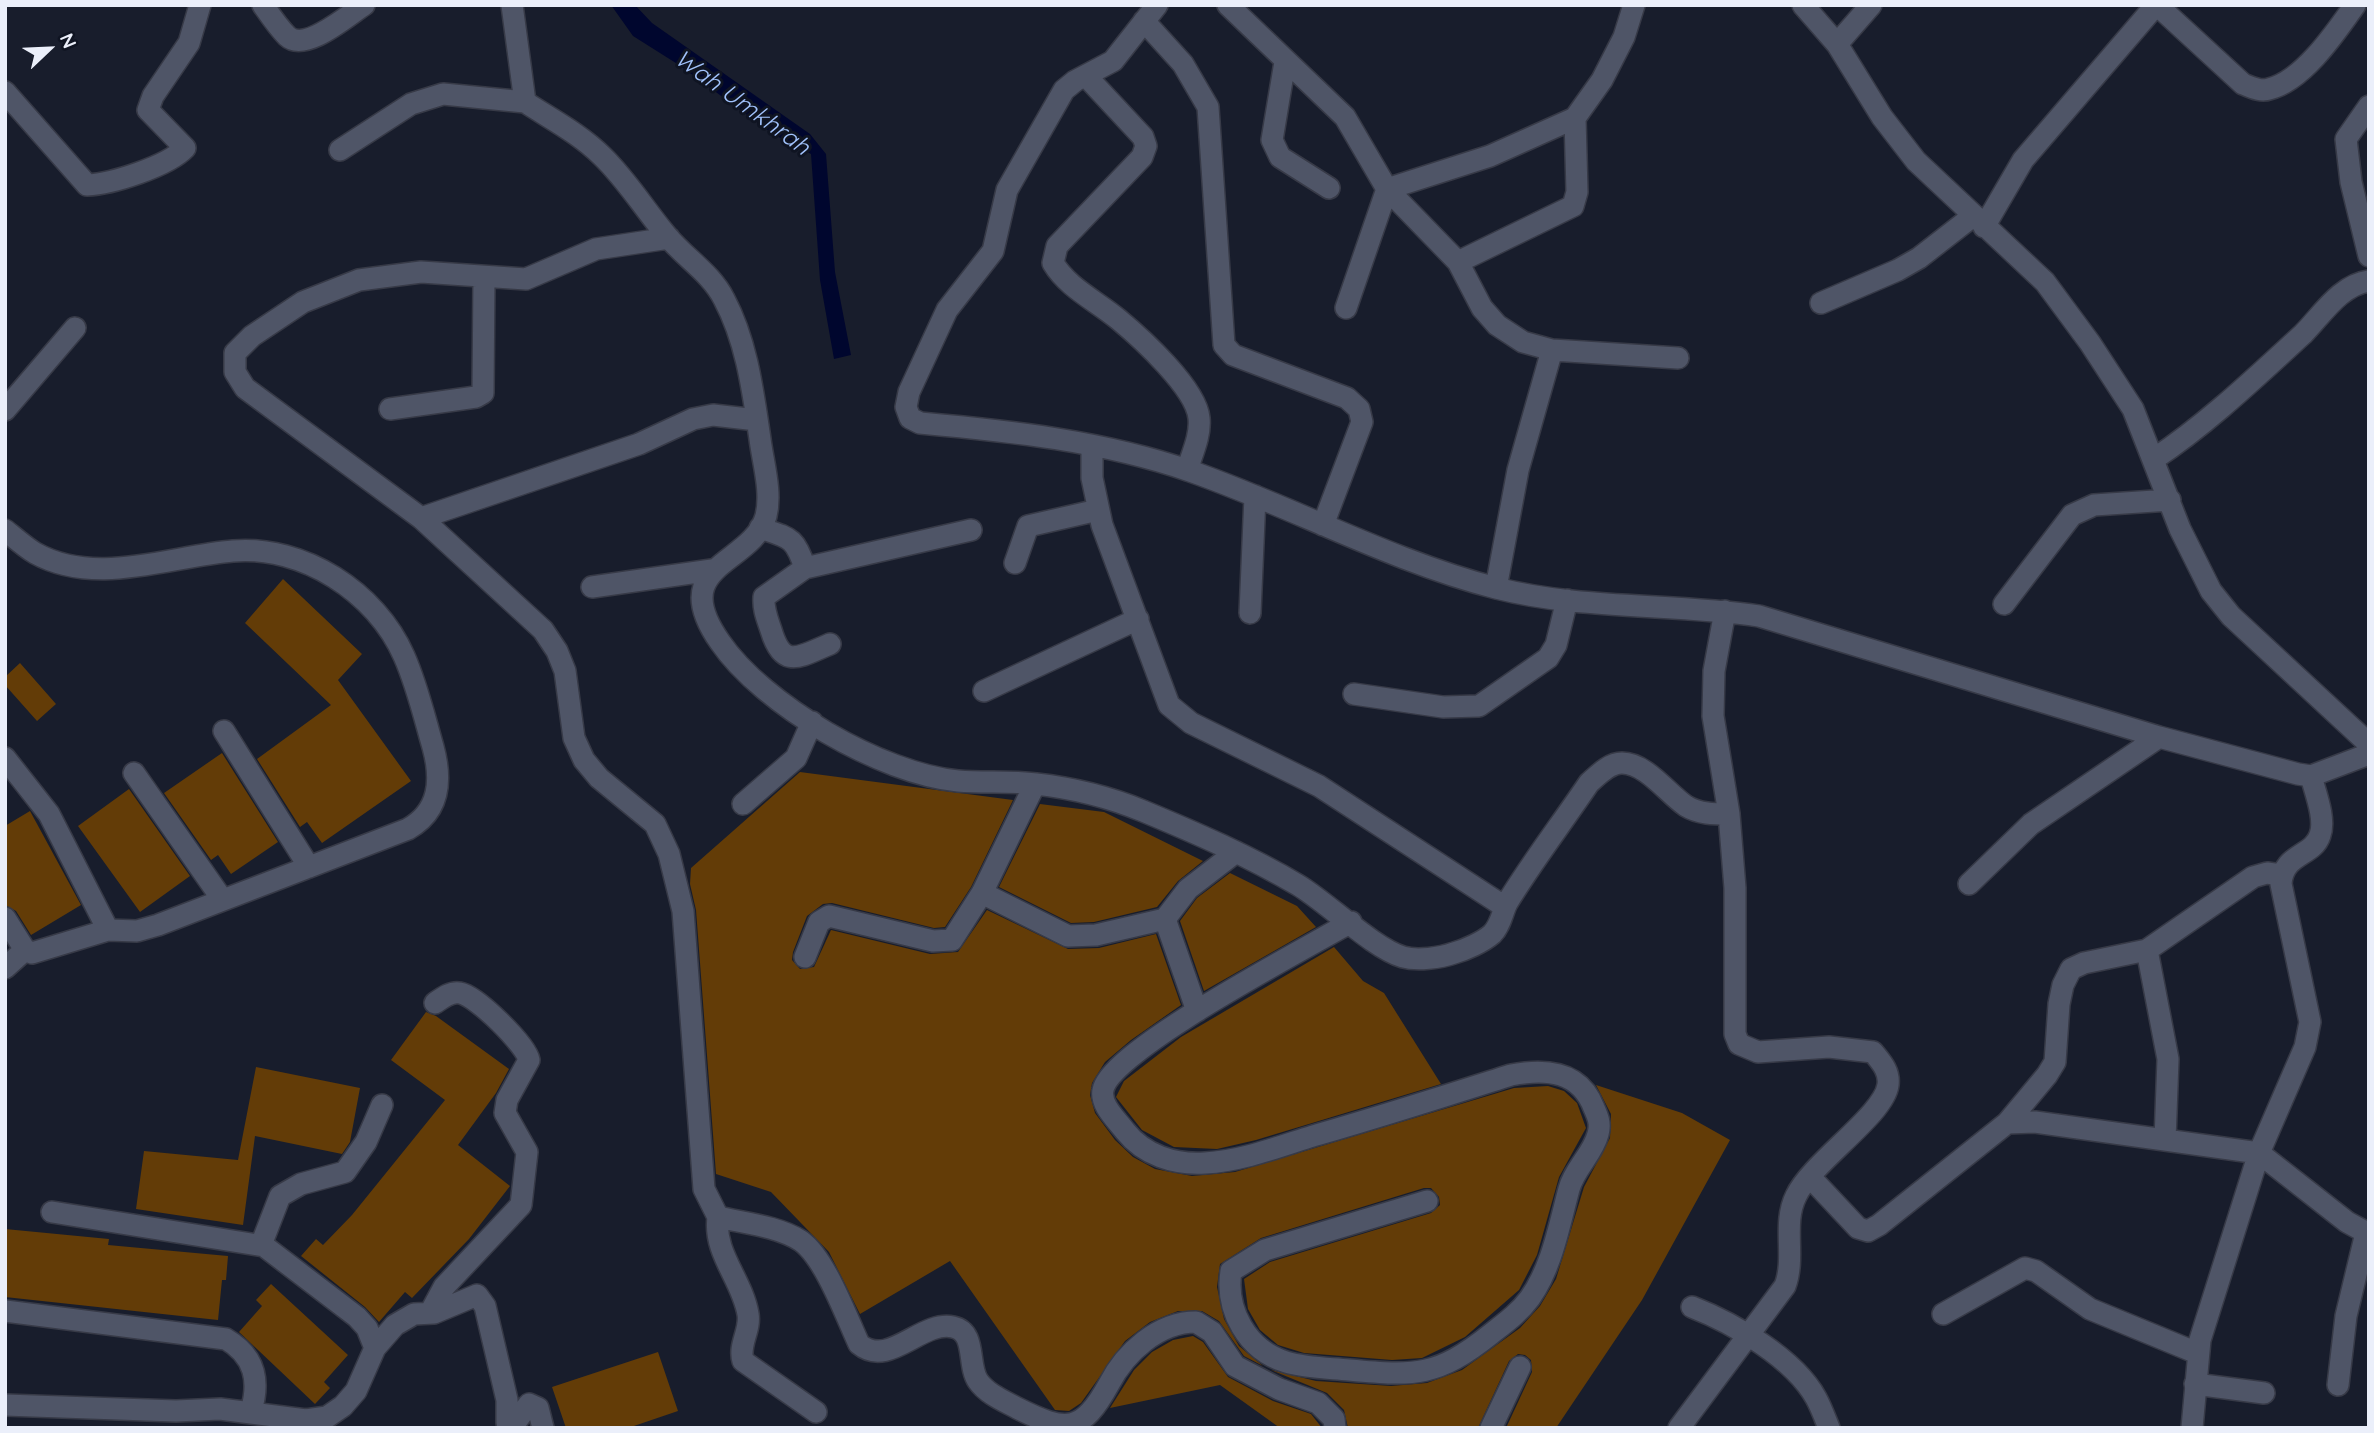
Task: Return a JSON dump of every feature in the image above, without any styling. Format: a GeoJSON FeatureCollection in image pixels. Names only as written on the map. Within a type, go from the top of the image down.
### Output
{"type":"FeatureCollection","features":[{"type":"Feature","properties":{"kind":"street"},"geometry":{"type":"LineString","coordinates":[[5,92],[87,186],[102,185],[143,170],[185,148],[148,110],[153,96],[189,43],[200,5]]}},
{"type":"Feature","properties":{"kind":"street"},"geometry":{"type":"LineString","coordinates":[[263,5],[288,37],[297,42],[308,41],[364,5]]}},
{"type":"Feature","properties":{"kind":"street"},"geometry":{"type":"LineString","coordinates":[[512,5],[525,102]]}},
{"type":"Feature","properties":{"kind":"street"},"geometry":{"type":"LineString","coordinates":[[1228,5],[1345,117],[1387,188],[1458,262],[1482,308],[1497,325],[1523,342],[1552,351],[1678,358]]}},
{"type":"Feature","properties":{"kind":"street"},"geometry":{"type":"LineString","coordinates":[[1387,188],[1490,156],[1575,118],[1624,37],[1634,5]]}},
{"type":"Feature","properties":{"kind":"street"},"geometry":{"type":"LineString","coordinates":[[1803,5],[1837,44],[1898,139],[1978,221],[2045,282],[2066,309],[2133,409],[2202,578],[2211,591],[2231,616],[2369,744]]}},
{"type":"Feature","properties":{"kind":"street"},"geometry":{"type":"LineString","coordinates":[[1837,44],[1871,5]]}},
{"type":"Feature","properties":{"kind":"street"},"geometry":{"type":"LineString","coordinates":[[1821,303],[1898,270],[1978,221],[2023,160],[2157,5],[2243,84],[2258,90],[2270,89],[2301,69],[2318,54],[2355,5]]}},
{"type":"Feature","properties":{"kind":"street"},"geometry":{"type":"LineString","coordinates":[[1323,524],[1362,422],[1359,410],[1348,398],[1233,355],[1224,345],[1208,107],[1151,13],[1113,61],[1064,90],[1017,168],[1001,209],[993,251],[947,310],[909,392],[906,407],[910,418],[920,423],[1011,431],[1092,446],[1187,470],[1323,524],[1496,588],[1567,600],[1725,611],[1785,623],[2159,737],[2311,776],[2369,754]]}},
{"type":"Feature","properties":{"kind":"street"},"geometry":{"type":"LineString","coordinates":[[1285,62],[1272,140],[1274,150],[1280,157],[1329,188]]}},
{"type":"Feature","properties":{"kind":"street"},"geometry":{"type":"LineString","coordinates":[[1086,76],[1143,137],[1146,146],[1142,157],[1057,246],[1053,263],[1062,278],[1119,320],[1190,394],[1200,418],[1187,470]]}},
{"type":"Feature","properties":{"kind":"street"},"geometry":{"type":"LineString","coordinates":[[340,150],[411,104],[443,94],[525,102],[600,153],[669,239],[706,273],[723,296],[749,369],[767,488],[766,515],[760,528],[712,570],[704,588],[703,605],[719,642],[758,684],[812,722],[880,760],[917,773],[956,780],[1035,784],[1085,792],[1139,809],[1236,852],[1299,886],[1352,922],[1380,946],[1405,958],[1454,954],[1492,934],[1505,907],[1590,783],[1607,768],[1622,763],[1637,768],[1687,806],[1704,813],[1729,814]]}},
{"type":"Feature","properties":{"kind":"street"},"geometry":{"type":"LineString","coordinates":[[2369,106],[2350,129],[2346,139],[2346,155],[2369,256]]}},
{"type":"Feature","properties":{"kind":"street"},"geometry":{"type":"LineString","coordinates":[[1458,262],[1573,206],[1577,192],[1575,118]]}},
{"type":"Feature","properties":{"kind":"street"},"geometry":{"type":"LineString","coordinates":[[1346,308],[1387,188]]}},
{"type":"Feature","properties":{"kind":"street"},"geometry":{"type":"LineString","coordinates":[[669,239],[596,249],[526,279],[421,272],[359,280],[303,302],[252,336],[235,353],[236,372],[245,388],[421,518],[543,630],[565,671],[574,738],[584,760],[599,778],[655,824],[664,838],[682,911],[704,1189],[718,1217],[717,1239],[748,1315],[741,1349],[743,1361],[816,1412]]}},
{"type":"Feature","properties":{"kind":"street"},"geometry":{"type":"LineString","coordinates":[[390,409],[477,397],[483,393],[484,277]]}},
{"type":"Feature","properties":{"kind":"street"},"geometry":{"type":"LineString","coordinates":[[2154,459],[2179,442],[2303,333],[2348,289],[2369,281]]}},
{"type":"Feature","properties":{"kind":"street"},"geometry":{"type":"LineString","coordinates":[[5,410],[75,328]]}},
{"type":"Feature","properties":{"kind":"street"},"geometry":{"type":"LineString","coordinates":[[1496,588],[1515,482],[1552,351]]}},
{"type":"Feature","properties":{"kind":"street"},"geometry":{"type":"LineString","coordinates":[[421,518],[538,476],[639,444],[694,419],[713,415],[757,420]]}},
{"type":"Feature","properties":{"kind":"street"},"geometry":{"type":"LineString","coordinates":[[1092,446],[1092,478],[1098,510],[1169,705],[1192,723],[1319,786],[1505,907]]}},
{"type":"Feature","properties":{"kind":"street"},"geometry":{"type":"LineString","coordinates":[[1250,613],[1255,496]]}},
{"type":"Feature","properties":{"kind":"street"},"geometry":{"type":"LineString","coordinates":[[2004,604],[2072,515],[2094,505],[2170,500]]}},
{"type":"Feature","properties":{"kind":"street"},"geometry":{"type":"LineString","coordinates":[[1015,564],[1028,526],[1038,521],[1098,510]]}},
{"type":"Feature","properties":{"kind":"street"},"geometry":{"type":"LineString","coordinates":[[760,528],[790,537],[797,545],[805,568]]}},
{"type":"Feature","properties":{"kind":"street"},"geometry":{"type":"LineString","coordinates":[[5,530],[35,553],[82,566],[132,567],[234,551],[267,552],[294,559],[332,575],[371,607],[403,653],[416,686],[436,757],[436,799],[427,816],[408,829],[146,929],[108,930],[39,951],[25,950],[5,968]]}},
{"type":"Feature","properties":{"kind":"street"},"geometry":{"type":"LineString","coordinates":[[830,644],[791,658],[776,646],[764,607],[764,597],[805,568],[971,530]]}},
{"type":"Feature","properties":{"kind":"street"},"geometry":{"type":"LineString","coordinates":[[592,587],[712,570]]}},
{"type":"Feature","properties":{"kind":"street"},"geometry":{"type":"LineString","coordinates":[[1354,694],[1443,707],[1479,706],[1548,658],[1556,645],[1567,600]]}},
{"type":"Feature","properties":{"kind":"street"},"geometry":{"type":"LineString","coordinates":[[1679,1428],[1748,1332],[1785,1286],[1789,1275],[1791,1212],[1796,1195],[1838,1144],[1877,1107],[1888,1085],[1887,1070],[1874,1052],[1829,1047],[1758,1052],[1740,1044],[1735,1034],[1735,888],[1729,814],[1713,716],[1714,671],[1725,611]]}},
{"type":"Feature","properties":{"kind":"street"},"geometry":{"type":"LineString","coordinates":[[985,691],[1138,619]]}},
{"type":"Feature","properties":{"kind":"street"},"geometry":{"type":"LineString","coordinates":[[743,804],[796,758],[812,722]]}},
{"type":"Feature","properties":{"kind":"street"},"geometry":{"type":"LineString","coordinates":[[224,731],[309,867]]}},
{"type":"Feature","properties":{"kind":"street"},"geometry":{"type":"LineString","coordinates":[[1969,884],[2031,824],[2159,737]]}},
{"type":"Feature","properties":{"kind":"street"},"geometry":{"type":"LineString","coordinates":[[5,758],[49,814],[108,930]]}},
{"type":"Feature","properties":{"kind":"street"},"geometry":{"type":"LineString","coordinates":[[134,773],[222,899]]}},
{"type":"Feature","properties":{"kind":"street"},"geometry":{"type":"LineString","coordinates":[[2192,1428],[2197,1353],[2259,1153],[2305,1046],[2310,1022],[2282,893],[2281,875],[2289,862],[2316,843],[2320,835],[2322,822],[2311,776]]}},
{"type":"Feature","properties":{"kind":"street"},"geometry":{"type":"LineString","coordinates":[[805,957],[819,922],[829,916],[933,941],[952,940],[982,893],[1035,784]]}},
{"type":"Feature","properties":{"kind":"street"},"geometry":{"type":"LineString","coordinates":[[982,893],[1068,936],[1088,936],[1165,919],[1188,889],[1236,852]]}},
{"type":"Feature","properties":{"kind":"street"},"geometry":{"type":"LineString","coordinates":[[1810,1177],[1858,1228],[1868,1231],[2007,1123],[2055,1062],[2059,1004],[2063,985],[2071,969],[2084,963],[2147,950],[2253,877],[2267,873],[2281,875]]}},
{"type":"Feature","properties":{"kind":"street"},"geometry":{"type":"LineString","coordinates":[[5,918],[25,950]]}},
{"type":"Feature","properties":{"kind":"street"},"geometry":{"type":"LineString","coordinates":[[1165,919],[1197,1011]]}},
{"type":"Feature","properties":{"kind":"street"},"geometry":{"type":"LineString","coordinates":[[1352,922],[1197,1011],[1135,1052],[1108,1077],[1102,1092],[1106,1107],[1134,1142],[1147,1153],[1203,1163],[1255,1154],[1532,1070],[1567,1076],[1582,1085],[1600,1122],[1598,1135],[1572,1178],[1555,1242],[1530,1298],[1517,1313],[1453,1362],[1413,1374],[1298,1365],[1272,1358],[1252,1341],[1234,1315],[1228,1289],[1231,1271],[1265,1250],[1427,1201]]}},
{"type":"Feature","properties":{"kind":"street"},"geometry":{"type":"LineString","coordinates":[[2147,950],[2168,1059],[2165,1140]]}},
{"type":"Feature","properties":{"kind":"street"},"geometry":{"type":"LineString","coordinates":[[430,1313],[444,1287],[521,1205],[528,1162],[524,1142],[509,1124],[505,1113],[507,1100],[529,1060],[524,1046],[466,995],[453,993],[435,1003]]}},
{"type":"Feature","properties":{"kind":"street"},"geometry":{"type":"LineString","coordinates":[[261,1245],[280,1196],[301,1184],[345,1172],[366,1142],[382,1105]]}},
{"type":"Feature","properties":{"kind":"street"},"geometry":{"type":"LineString","coordinates":[[2007,1123],[2035,1122],[2259,1153],[2347,1222],[2368,1233],[2346,1316],[2338,1385]]}},
{"type":"Feature","properties":{"kind":"street"},"geometry":{"type":"LineString","coordinates":[[51,1212],[261,1245],[281,1256],[357,1317],[367,1328],[375,1348]]}},
{"type":"Feature","properties":{"kind":"street"},"geometry":{"type":"LineString","coordinates":[[718,1217],[785,1234],[800,1241],[814,1254],[859,1344],[866,1349],[883,1351],[939,1327],[951,1326],[960,1329],[970,1345],[977,1380],[991,1394],[1038,1419],[1061,1427],[1085,1420],[1095,1410],[1121,1361],[1146,1340],[1176,1325],[1196,1322],[1212,1332],[1230,1362],[1279,1389],[1318,1403],[1334,1419],[1335,1428]]}},
{"type":"Feature","properties":{"kind":"street"},"geometry":{"type":"LineString","coordinates":[[1943,1314],[2025,1268],[2036,1270],[2090,1309],[2197,1353]]}},
{"type":"Feature","properties":{"kind":"street"},"geometry":{"type":"LineString","coordinates":[[5,1405],[251,1411],[306,1420],[327,1417],[343,1406],[356,1391],[375,1348],[404,1319],[430,1313],[472,1295],[482,1298],[507,1401],[507,1423],[515,1423],[529,1404],[538,1408],[543,1428]]}},
{"type":"Feature","properties":{"kind":"street"},"geometry":{"type":"LineString","coordinates":[[1692,1307],[1748,1332],[1799,1376],[1816,1397],[1829,1428]]}},
{"type":"Feature","properties":{"kind":"street"},"geometry":{"type":"LineString","coordinates":[[5,1311],[226,1339],[241,1348],[252,1364],[257,1383],[251,1411]]}},
{"type":"Feature","properties":{"kind":"street"},"geometry":{"type":"LineString","coordinates":[[1492,1428],[1520,1367]]}},
{"type":"Feature","properties":{"kind":"street"},"geometry":{"type":"LineString","coordinates":[[2195,1384],[2264,1393]]}},
{"type":"Feature","properties":{"kind":"water","name":"Wah Umkhrah"},"geometry":{"type":"Polygon","coordinates":[[[611,5],[635,5],[652,23],[810,134],[826,154],[835,272],[851,355],[834,359],[820,280],[811,154],[773,134],[679,65],[633,36],[611,5]]]}},
{"type":"Feature","properties":{"kind":"building"},"geometry":{"type":"Polygon","coordinates":[[[283,579],[362,654],[338,680],[411,781],[322,843],[307,822],[300,827],[257,759],[331,705],[245,623],[283,579]]]}},
{"type":"Feature","properties":{"kind":"building"},"geometry":{"type":"Polygon","coordinates":[[[20,663],[56,704],[37,721],[5,685],[5,677],[20,663]]]}},
{"type":"Feature","properties":{"kind":"building"},"geometry":{"type":"Polygon","coordinates":[[[222,753],[278,842],[231,874],[218,855],[211,860],[164,793],[222,753]]]}},
{"type":"Feature","properties":{"kind":"building"},"geometry":{"type":"Polygon","coordinates":[[[800,772],[1013,800],[971,887],[945,927],[934,928],[832,903],[823,904],[807,916],[793,952],[792,960],[800,969],[814,967],[831,930],[930,954],[958,952],[987,910],[1068,949],[1099,948],[1156,934],[1181,1005],[1105,1062],[1092,1083],[1090,1095],[1095,1113],[1115,1140],[1133,1157],[1155,1169],[1192,1176],[1235,1172],[1514,1088],[1548,1086],[1564,1091],[1577,1103],[1586,1128],[1559,1177],[1537,1255],[1519,1290],[1465,1337],[1422,1358],[1392,1360],[1304,1353],[1278,1345],[1260,1330],[1248,1309],[1244,1279],[1270,1262],[1431,1213],[1440,1205],[1439,1197],[1431,1188],[1424,1188],[1261,1238],[1220,1264],[1217,1287],[1224,1319],[1239,1346],[1263,1366],[1244,1356],[1219,1321],[1202,1311],[1178,1311],[1150,1322],[1125,1341],[1081,1403],[1069,1411],[1055,1410],[950,1261],[860,1314],[829,1252],[771,1192],[716,1174],[696,910],[690,884],[691,868],[800,772]]]}},
{"type":"Feature","properties":{"kind":"building"},"geometry":{"type":"Polygon","coordinates":[[[129,789],[190,876],[140,912],[78,826],[129,789]]]}},
{"type":"Feature","properties":{"kind":"building"},"geometry":{"type":"Polygon","coordinates":[[[1040,804],[1104,812],[1203,861],[1178,881],[1157,907],[1094,922],[1071,923],[999,887],[1040,804]]]}},
{"type":"Feature","properties":{"kind":"building"},"geometry":{"type":"Polygon","coordinates":[[[30,811],[81,905],[31,935],[16,911],[5,905],[5,826],[30,811]]]}},
{"type":"Feature","properties":{"kind":"building"},"geometry":{"type":"Polygon","coordinates":[[[1230,873],[1297,906],[1316,927],[1204,991],[1180,921],[1197,898],[1230,873]]]}},
{"type":"Feature","properties":{"kind":"building"},"geometry":{"type":"Polygon","coordinates":[[[1334,947],[1363,981],[1384,993],[1441,1084],[1256,1140],[1217,1149],[1174,1147],[1142,1130],[1116,1097],[1124,1081],[1181,1037],[1334,947]]]}},
{"type":"Feature","properties":{"kind":"building"},"geometry":{"type":"Polygon","coordinates":[[[426,1012],[436,1016],[509,1069],[496,1093],[458,1145],[510,1186],[469,1239],[412,1298],[405,1292],[379,1322],[365,1307],[301,1256],[316,1239],[323,1245],[352,1215],[445,1100],[391,1060],[426,1012]]]}},
{"type":"Feature","properties":{"kind":"building"},"geometry":{"type":"Polygon","coordinates":[[[256,1067],[360,1088],[350,1142],[342,1154],[255,1136],[243,1225],[136,1209],[144,1151],[238,1160],[256,1067]]]}},
{"type":"Feature","properties":{"kind":"building"},"geometry":{"type":"Polygon","coordinates":[[[1596,1085],[1682,1113],[1730,1140],[1642,1300],[1556,1428],[1506,1428],[1532,1372],[1531,1360],[1525,1355],[1518,1354],[1509,1361],[1478,1428],[1348,1428],[1344,1410],[1327,1393],[1271,1370],[1316,1381],[1391,1386],[1427,1383],[1462,1370],[1520,1328],[1540,1306],[1556,1279],[1584,1187],[1610,1138],[1611,1114],[1596,1085]]]}},
{"type":"Feature","properties":{"kind":"building"},"geometry":{"type":"Polygon","coordinates":[[[5,1229],[109,1239],[108,1245],[228,1256],[226,1280],[222,1280],[218,1320],[5,1297],[5,1229]]]}},
{"type":"Feature","properties":{"kind":"building"},"geometry":{"type":"Polygon","coordinates":[[[271,1284],[348,1355],[324,1382],[330,1388],[315,1404],[239,1332],[262,1306],[256,1300],[271,1284]]]}},
{"type":"Feature","properties":{"kind":"building"},"geometry":{"type":"Polygon","coordinates":[[[1193,1336],[1203,1342],[1228,1377],[1273,1401],[1311,1414],[1322,1428],[1280,1428],[1220,1385],[1110,1408],[1134,1370],[1152,1352],[1173,1340],[1193,1336]]]}},
{"type":"Feature","properties":{"kind":"building"},"geometry":{"type":"Polygon","coordinates":[[[658,1352],[678,1411],[628,1428],[566,1428],[552,1387],[658,1352]]]}}]}
